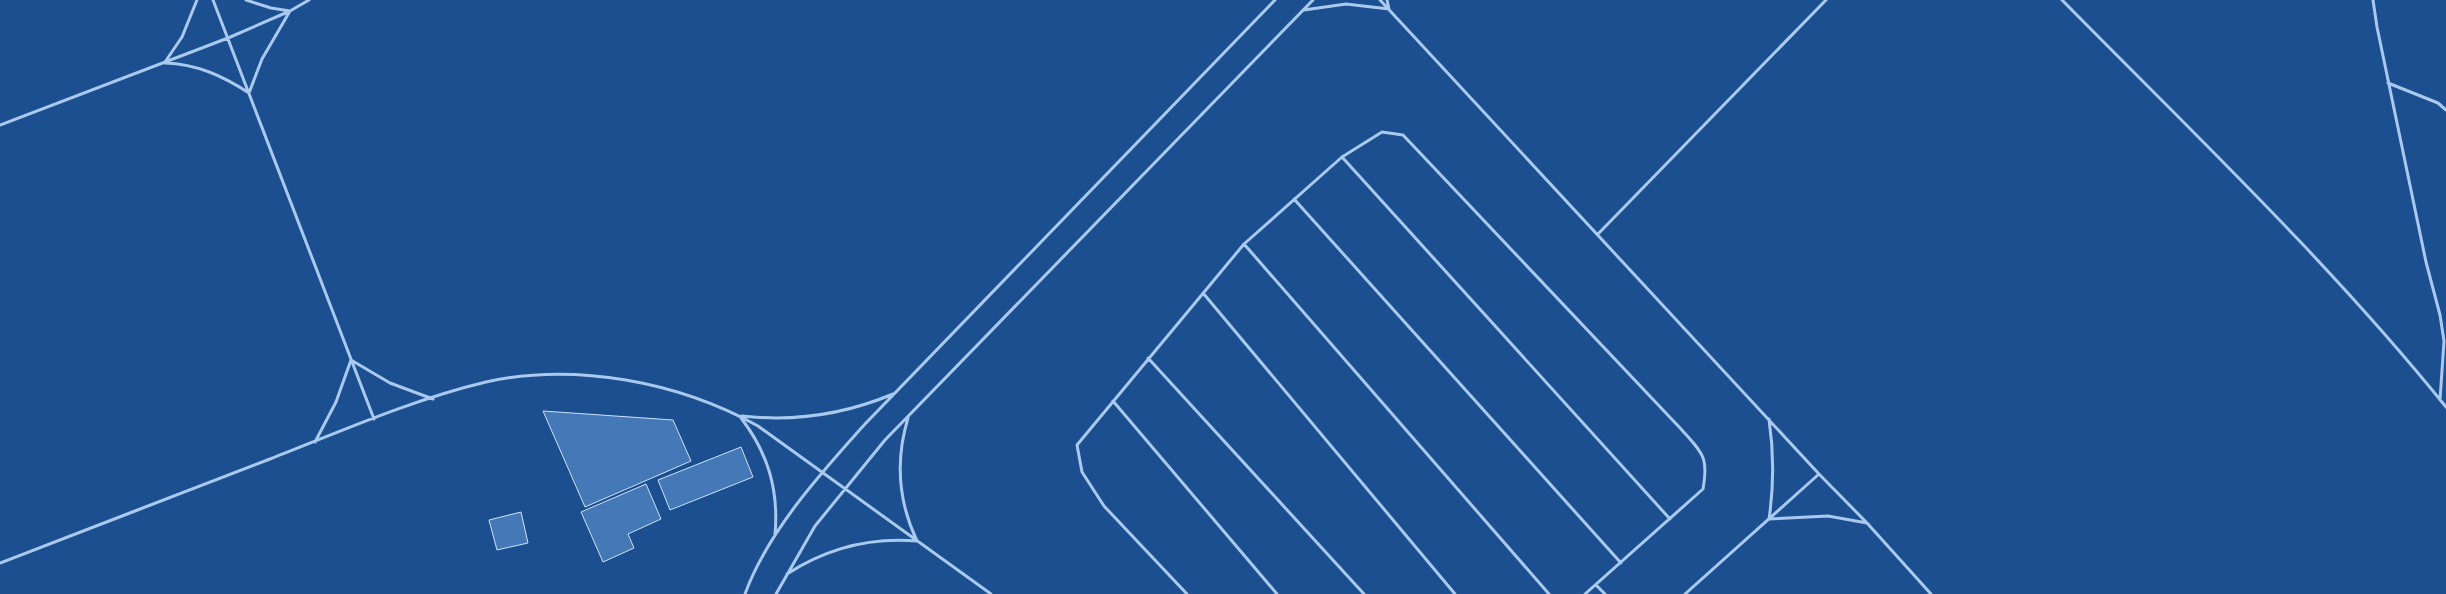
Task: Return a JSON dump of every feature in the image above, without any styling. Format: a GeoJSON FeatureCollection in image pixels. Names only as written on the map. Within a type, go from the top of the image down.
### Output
{"type":"FeatureCollection","features":[{"type":"Feature","properties":{"kind":"lane"},"geometry":{"type":"LineString","coordinates":[[164,63],[182,37],[197,0]]}},
{"type":"Feature","properties":{"kind":"lane"},"geometry":{"type":"LineString","coordinates":[[213,0],[374,419]]}},
{"type":"Feature","properties":{"kind":"lane"},"geometry":{"type":"LineString","coordinates":[[246,0],[271,8],[290,11]]}},
{"type":"Feature","properties":{"kind":"lane"},"geometry":{"type":"LineString","coordinates":[[0,125],[228,38],[290,11],[308,0]]}},
{"type":"Feature","properties":{"kind":"lane"},"geometry":{"type":"LineString","coordinates":[[746,594],[775,537],[822,472],[894,394],[1275,0]]}},
{"type":"Feature","properties":{"kind":"lane"},"geometry":{"type":"LineString","coordinates":[[776,594],[815,526],[843,489],[908,416],[1313,0]]}},
{"type":"Feature","properties":{"kind":"lane"},"geometry":{"type":"LineString","coordinates":[[1380,0],[1819,474],[1868,523],[1931,594]]}},
{"type":"Feature","properties":{"kind":"lane"},"geometry":{"type":"LineString","coordinates":[[1387,0],[1389,10]]}},
{"type":"Feature","properties":{"kind":"lane"},"geometry":{"type":"LineString","coordinates":[[1598,234],[1826,0]]}},
{"type":"Feature","properties":{"kind":"lane"},"geometry":{"type":"LineString","coordinates":[[2062,0],[2325,267],[2384,332],[2446,407]]}},
{"type":"Feature","properties":{"kind":"lane"},"geometry":{"type":"LineString","coordinates":[[2373,0],[2388,83],[2426,262],[2440,315],[2444,341],[2440,400]]}},
{"type":"Feature","properties":{"kind":"lane"},"geometry":{"type":"LineString","coordinates":[[1302,11],[1346,4],[1389,10]]}},
{"type":"Feature","properties":{"kind":"lane"},"geometry":{"type":"LineString","coordinates":[[249,94],[262,59],[290,11]]}},
{"type":"Feature","properties":{"kind":"lane"},"geometry":{"type":"LineString","coordinates":[[164,63],[179,64],[208,71],[249,94]]}},
{"type":"Feature","properties":{"kind":"lane"},"geometry":{"type":"LineString","coordinates":[[2388,83],[2438,103],[2446,110]]}},
{"type":"Feature","properties":{"kind":"lane"},"geometry":{"type":"LineString","coordinates":[[1187,594],[1104,506],[1082,472],[1077,445],[1244,244],[1342,157],[1382,132],[1403,135],[1681,429],[1699,450],[1707,467],[1703,489],[1584,594]]}},
{"type":"Feature","properties":{"kind":"lane"},"geometry":{"type":"LineString","coordinates":[[1342,157],[1670,519]]}},
{"type":"Feature","properties":{"kind":"lane"},"geometry":{"type":"LineString","coordinates":[[1294,199],[1620,563]]}},
{"type":"Feature","properties":{"kind":"lane"},"geometry":{"type":"LineString","coordinates":[[1244,244],[1549,594]]}},
{"type":"Feature","properties":{"kind":"lane"},"geometry":{"type":"LineString","coordinates":[[1203,293],[1455,594]]}},
{"type":"Feature","properties":{"kind":"lane"},"geometry":{"type":"LineString","coordinates":[[1148,358],[1364,594]]}},
{"type":"Feature","properties":{"kind":"lane"},"geometry":{"type":"LineString","coordinates":[[351,360],[390,383],[432,399]]}},
{"type":"Feature","properties":{"kind":"lane"},"geometry":{"type":"LineString","coordinates":[[315,442],[336,402],[351,360]]}},
{"type":"Feature","properties":{"kind":"lane"},"geometry":{"type":"LineString","coordinates":[[0,563],[374,419],[432,399],[486,382],[529,376],[582,375],[629,381],[680,393],[740,416],[758,426],[843,489],[991,594]]}},
{"type":"Feature","properties":{"kind":"lane"},"geometry":{"type":"LineString","coordinates":[[740,416],[785,419],[808,418],[852,409],[894,394]]}},
{"type":"Feature","properties":{"kind":"lane"},"geometry":{"type":"LineString","coordinates":[[1112,401],[1277,594]]}},
{"type":"Feature","properties":{"kind":"lane"},"geometry":{"type":"LineString","coordinates":[[740,416],[761,447],[773,481],[777,518],[775,537]]}},
{"type":"Feature","properties":{"kind":"lane"},"geometry":{"type":"LineString","coordinates":[[908,416],[900,449],[900,482],[906,512],[917,541]]}},
{"type":"Feature","properties":{"kind":"lane"},"geometry":{"type":"LineString","coordinates":[[1769,419],[1772,444],[1773,476],[1769,519]]}},
{"type":"Feature","properties":{"kind":"lane"},"geometry":{"type":"LineString","coordinates":[[1685,594],[1819,474]]}},
{"type":"Feature","properties":{"kind":"lane"},"geometry":{"type":"LineString","coordinates":[[1769,519],[1822,516],[1868,523]]}},
{"type":"Feature","properties":{"kind":"lane"},"geometry":{"type":"LineString","coordinates":[[786,575],[820,555],[852,545],[878,540],[917,541]]}},
{"type":"Feature","properties":{"kind":"lane"},"geometry":{"type":"LineString","coordinates":[[1596,585],[1605,594]]}},
{"type":"Feature","properties":{"kind":"building"},"geometry":{"type":"Polygon","coordinates":[[[543,411],[673,420],[691,461],[585,507],[543,411]]]}},
{"type":"Feature","properties":{"kind":"building"},"geometry":{"type":"Polygon","coordinates":[[[741,447],[753,477],[670,510],[658,480],[741,447]]]}},
{"type":"Feature","properties":{"kind":"building"},"geometry":{"type":"Polygon","coordinates":[[[646,484],[661,519],[628,534],[634,548],[603,562],[581,512],[646,484]]]}},
{"type":"Feature","properties":{"kind":"building"},"geometry":{"type":"Polygon","coordinates":[[[521,512],[528,543],[497,550],[489,520],[521,512]]]}}]}
